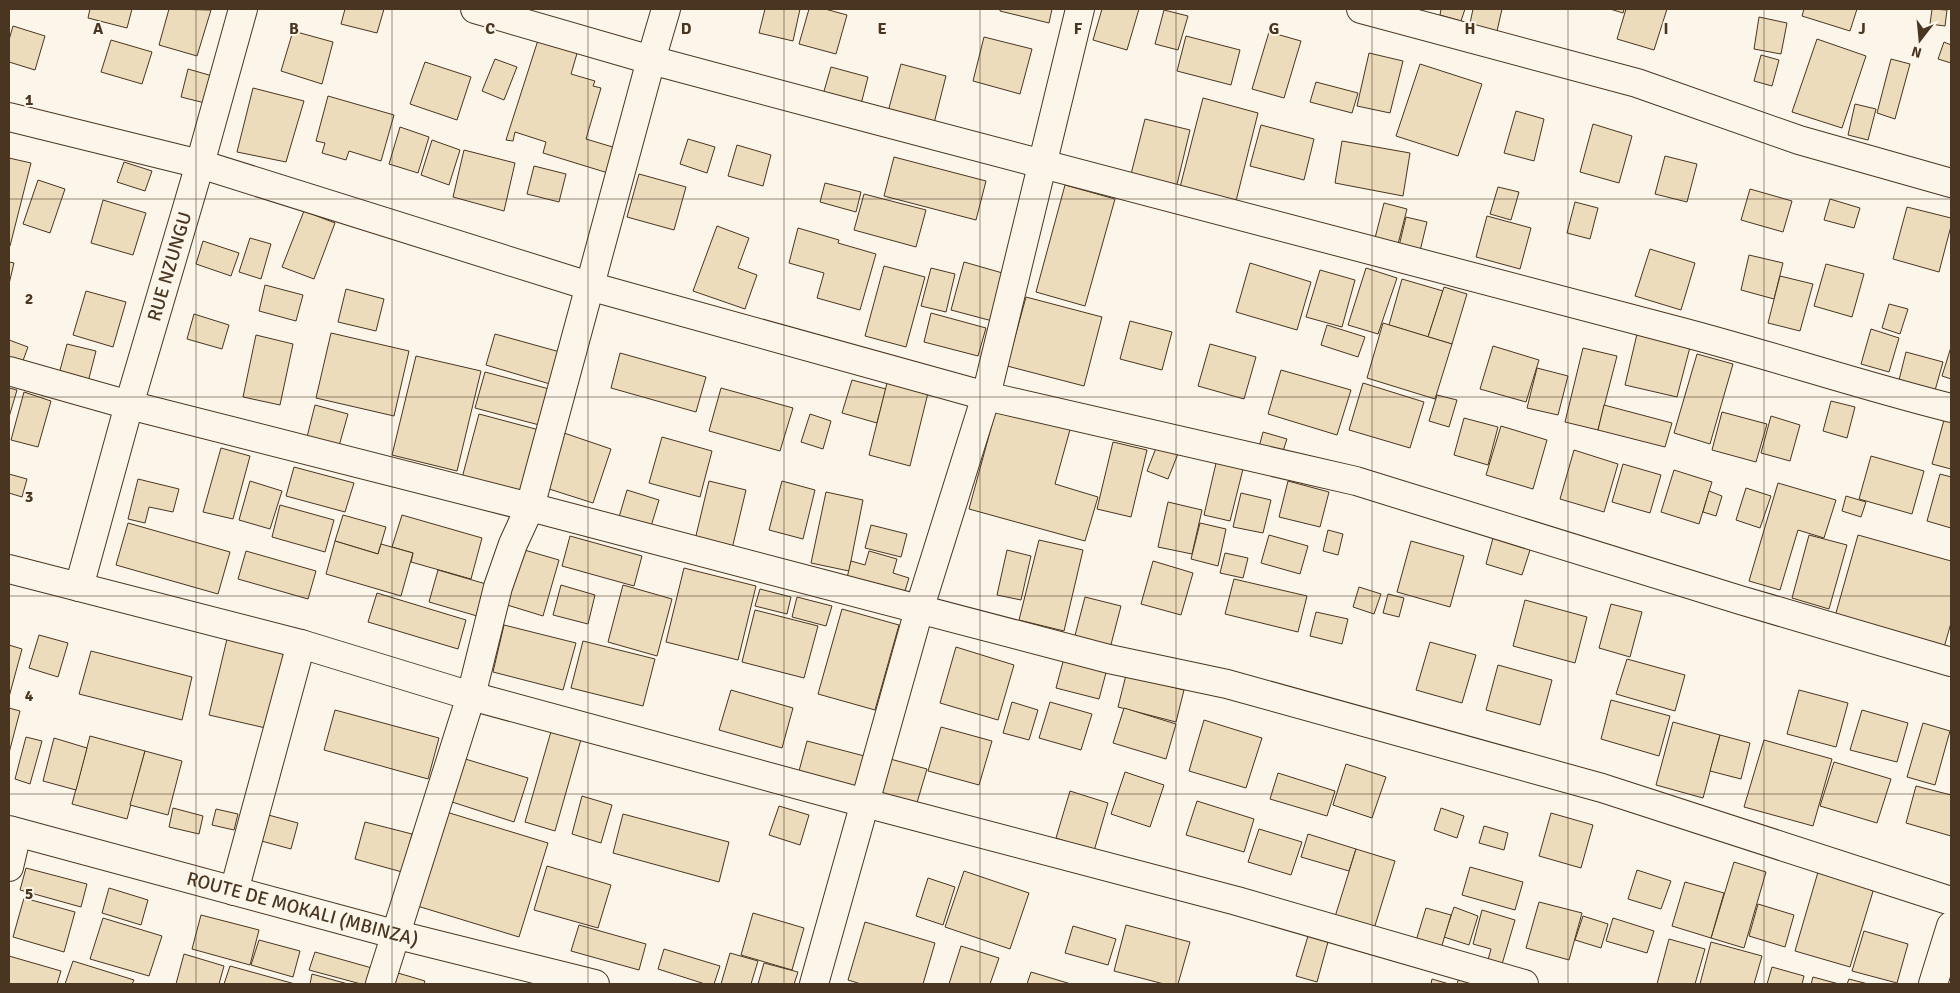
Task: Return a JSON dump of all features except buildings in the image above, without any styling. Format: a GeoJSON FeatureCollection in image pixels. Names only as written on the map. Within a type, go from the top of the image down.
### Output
{"type":"FeatureCollection","features":[{"type":"Feature","properties":{"kind":"street","name":"RUE NZUNGU"},"geometry":{"type":"LineString","coordinates":[[79,587],[129,405],[200,164],[243,9]]}},
{"type":"Feature","properties":{"kind":"street"},"geometry":{"type":"LineString","coordinates":[[475,9],[652,60],[1042,165],[1682,332],[1891,393],[1951,408]]}},
{"type":"Feature","properties":{"kind":"street"},"geometry":{"type":"LineString","coordinates":[[380,984],[394,934],[471,696],[498,587],[513,544],[530,507],[666,9]]}},
{"type":"Feature","properties":{"kind":"street"},"geometry":{"type":"LineString","coordinates":[[814,984],[919,610],[986,396],[1080,9]]}},
{"type":"Feature","properties":{"kind":"street"},"geometry":{"type":"LineString","coordinates":[[1361,9],[1637,83],[1798,140],[1951,183]]}},
{"type":"Feature","properties":{"kind":"street"},"geometry":{"type":"LineString","coordinates":[[9,117],[200,164],[589,286],[986,396],[1356,480],[1740,600],[1951,662]]}},
{"type":"Feature","properties":{"kind":"street"},"geometry":{"type":"LineString","coordinates":[[9,372],[129,405],[530,507],[1109,659],[1227,684],[1592,786],[1951,901]]}},
{"type":"Feature","properties":{"kind":"street"},"geometry":{"type":"LineString","coordinates":[[9,569],[301,644],[471,696],[865,803],[1237,901],[1520,984]]}},
{"type":"Feature","properties":{"kind":"street"},"geometry":{"type":"LineString","coordinates":[[234,891],[301,644]]}},
{"type":"Feature","properties":{"kind":"street"},"geometry":{"type":"LineString","coordinates":[[9,867],[13,831]]}},
{"type":"Feature","properties":{"kind":"street","name":"ROUTE DE MOKALI (MBINZA)"},"geometry":{"type":"LineString","coordinates":[[13,831],[394,934],[596,984]]}},
{"type":"Feature","properties":{"kind":"street"},"geometry":{"type":"LineString","coordinates":[[1933,984],[1951,926]]}}]}
